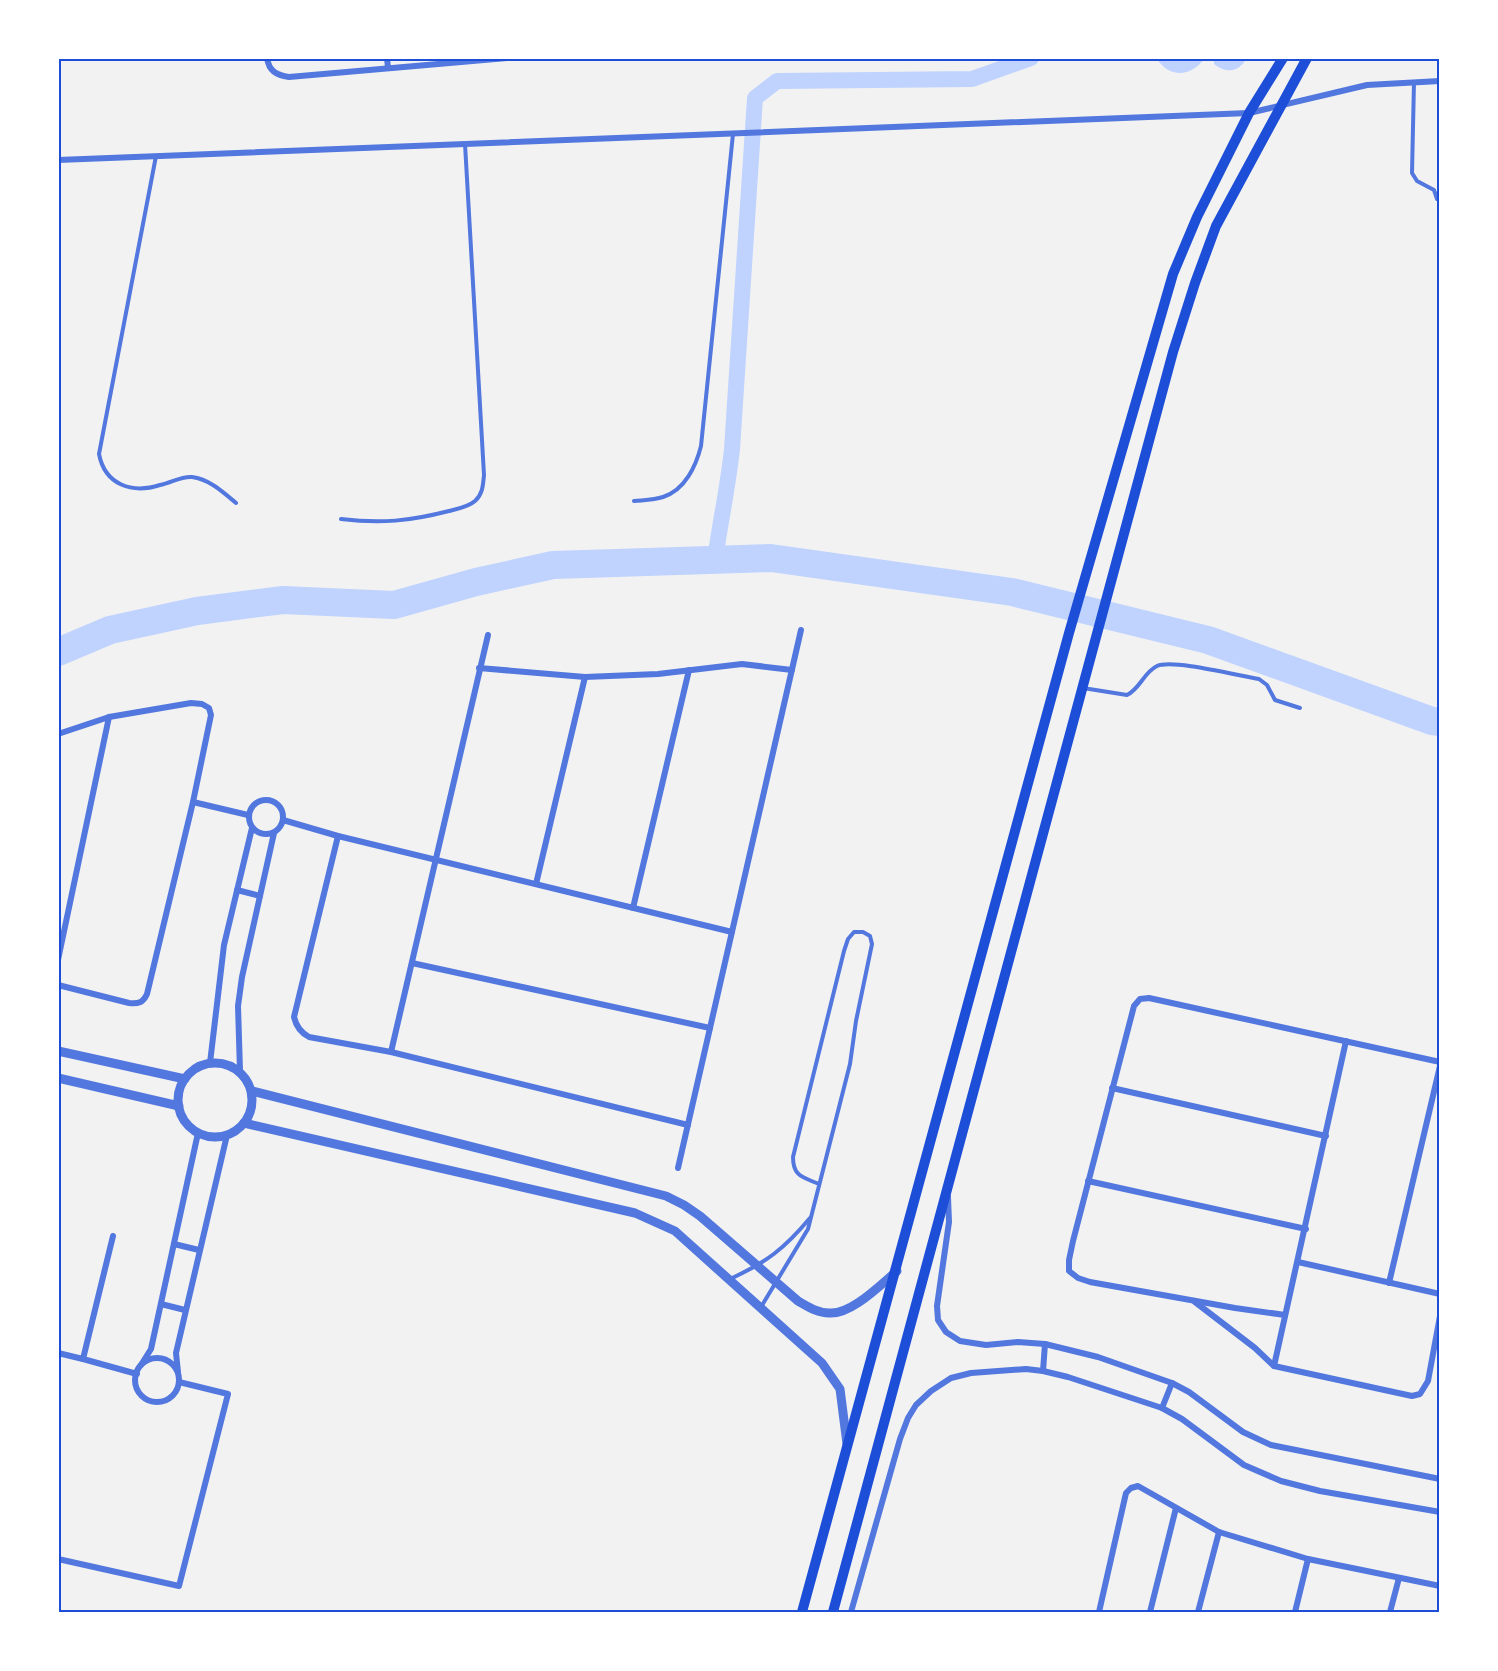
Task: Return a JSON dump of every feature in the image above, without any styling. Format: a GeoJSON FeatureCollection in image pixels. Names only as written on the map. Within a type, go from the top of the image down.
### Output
{"type":"FeatureCollection","features":[{"type":"Feature","properties":{"kind":"main road"},"geometry":{"type":"LineString","coordinates":[[802,1612],[897,1271],[1069,633],[1173,274],[1197,217],[1249,114],[1283,58]]}},
{"type":"Feature","properties":{"kind":"main road"},"geometry":{"type":"LineString","coordinates":[[833,1612],[1173,352],[1216,226],[1307,58]]}},
{"type":"Feature","properties":{"kind":"street"},"geometry":{"type":"LineString","coordinates":[[267,58],[273,72],[289,77],[507,58]]}},
{"type":"Feature","properties":{"kind":"street"},"geometry":{"type":"LineString","coordinates":[[387,58],[388,68]]}},
{"type":"Feature","properties":{"kind":"street"},"geometry":{"type":"LineString","coordinates":[[58,160],[1249,114],[1367,85],[1440,81]]}},
{"type":"Feature","properties":{"kind":"street"},"geometry":{"type":"LineString","coordinates":[[678,1168],[801,630]]}},
{"type":"Feature","properties":{"kind":"street"},"geometry":{"type":"LineString","coordinates":[[392,1052],[488,635]]}},
{"type":"Feature","properties":{"kind":"street"},"geometry":{"type":"LineString","coordinates":[[479,668],[585,677],[638,675],[742,664],[792,670]]}},
{"type":"Feature","properties":{"kind":"street"},"geometry":{"type":"LineString","coordinates":[[633,908],[689,670]]}},
{"type":"Feature","properties":{"kind":"street"},"geometry":{"type":"LineString","coordinates":[[536,884],[585,677]]}},
{"type":"Feature","properties":{"kind":"street"},"geometry":{"type":"LineString","coordinates":[[58,734],[109,717],[191,703],[202,704],[209,708],[210,723],[193,802],[147,994],[143,1001],[136,1004],[58,985]]}},
{"type":"Feature","properties":{"kind":"street"},"geometry":{"type":"LineString","coordinates":[[58,960],[109,717]]}},
{"type":"Feature","properties":{"kind":"street"},"geometry":{"type":"LineString","coordinates":[[210,1063],[224,945],[252,828],[248,816],[254,805],[265,800],[276,803],[283,819],[274,833],[242,977],[238,1006],[240,1071]]}},
{"type":"Feature","properties":{"kind":"street"},"geometry":{"type":"LineString","coordinates":[[193,802],[248,816]]}},
{"type":"Feature","properties":{"kind":"street"},"geometry":{"type":"LineString","coordinates":[[283,819],[338,836],[732,932]]}},
{"type":"Feature","properties":{"kind":"street"},"geometry":{"type":"LineString","coordinates":[[252,828],[262,834],[274,833]]}},
{"type":"Feature","properties":{"kind":"street"},"geometry":{"type":"LineString","coordinates":[[338,836],[294,1017],[295,1023],[303,1033],[392,1052],[688,1125]]}},
{"type":"Feature","properties":{"kind":"street"},"geometry":{"type":"LineString","coordinates":[[237,891],[260,896]]}},
{"type":"Feature","properties":{"kind":"street"},"geometry":{"type":"LineString","coordinates":[[412,963],[710,1028]]}},
{"type":"Feature","properties":{"kind":"street"},"geometry":{"type":"LineString","coordinates":[[1285,1315],[1090,1282],[1077,1278],[1070,1271],[1072,1241],[1134,1006],[1140,999],[1149,998],[1440,1064],[1389,1282]]}},
{"type":"Feature","properties":{"kind":"street"},"geometry":{"type":"LineString","coordinates":[[1274,1365],[1346,1041]]}},
{"type":"Feature","properties":{"kind":"street"},"geometry":{"type":"LineString","coordinates":[[58,1051],[185,1079]]}},
{"type":"Feature","properties":{"kind":"street"},"geometry":{"type":"LineString","coordinates":[[210,1063],[220,1063],[240,1071],[252,1091],[252,1103],[244,1123],[227,1135],[217,1137],[198,1133],[189,1126],[179,1106],[180,1087],[185,1079],[200,1066],[210,1063]]}},
{"type":"Feature","properties":{"kind":"street"},"geometry":{"type":"LineString","coordinates":[[58,1078],[179,1106]]}},
{"type":"Feature","properties":{"kind":"street"},"geometry":{"type":"LineString","coordinates":[[1112,1088],[1326,1136]]}},
{"type":"Feature","properties":{"kind":"street"},"geometry":{"type":"LineString","coordinates":[[252,1091],[658,1194],[684,1205],[700,1216],[798,1301],[814,1310],[829,1313],[841,1312],[855,1305],[897,1271]]}},
{"type":"Feature","properties":{"kind":"street"},"geometry":{"type":"LineString","coordinates":[[244,1123],[635,1213],[658,1222],[675,1232],[730,1279],[822,1363],[833,1376],[840,1389],[848,1449]]}},
{"type":"Feature","properties":{"kind":"street"},"geometry":{"type":"LineString","coordinates":[[198,1133],[151,1349],[136,1374],[137,1388],[147,1399],[154,1401],[168,1399],[177,1389],[179,1382],[176,1353],[227,1135]]}},
{"type":"Feature","properties":{"kind":"street"},"geometry":{"type":"LineString","coordinates":[[1088,1181],[1306,1229]]}},
{"type":"Feature","properties":{"kind":"street"},"geometry":{"type":"LineString","coordinates":[[947,1188],[949,1222],[937,1306],[938,1320],[946,1332],[960,1341],[986,1345],[1018,1342],[1046,1344],[1098,1357],[1172,1383],[1200,1399],[1243,1432],[1271,1445],[1440,1479]]}},
{"type":"Feature","properties":{"kind":"street"},"geometry":{"type":"LineString","coordinates":[[83,1359],[113,1236]]}},
{"type":"Feature","properties":{"kind":"street"},"geometry":{"type":"LineString","coordinates":[[174,1244],[199,1250]]}},
{"type":"Feature","properties":{"kind":"street"},"geometry":{"type":"LineString","coordinates":[[1298,1262],[1440,1294]]}},
{"type":"Feature","properties":{"kind":"street"},"geometry":{"type":"LineString","coordinates":[[1192,1300],[1274,1365],[1412,1396],[1420,1394],[1428,1381],[1440,1316]]}},
{"type":"Feature","properties":{"kind":"street"},"geometry":{"type":"LineString","coordinates":[[161,1304],[185,1310]]}},
{"type":"Feature","properties":{"kind":"street"},"geometry":{"type":"LineString","coordinates":[[1043,1371],[1046,1344]]}},
{"type":"Feature","properties":{"kind":"street"},"geometry":{"type":"LineString","coordinates":[[58,1353],[136,1374]]}},
{"type":"Feature","properties":{"kind":"street"},"geometry":{"type":"LineString","coordinates":[[141,1365],[147,1361],[162,1358],[174,1366],[178,1372]]}},
{"type":"Feature","properties":{"kind":"street"},"geometry":{"type":"LineString","coordinates":[[851,1612],[908,1418],[916,1405],[931,1391],[951,1378],[971,1372],[1026,1369],[1068,1377],[1162,1408],[1182,1419],[1244,1465],[1281,1481],[1320,1491],[1440,1512]]}},
{"type":"Feature","properties":{"kind":"street"},"geometry":{"type":"LineString","coordinates":[[58,1559],[179,1586],[228,1394],[179,1382]]}},
{"type":"Feature","properties":{"kind":"street"},"geometry":{"type":"LineString","coordinates":[[1162,1408],[1172,1383]]}},
{"type":"Feature","properties":{"kind":"street"},"geometry":{"type":"LineString","coordinates":[[1099,1612],[1126,1493],[1138,1486],[1219,1532],[1308,1560],[1440,1586]]}},
{"type":"Feature","properties":{"kind":"street"},"geometry":{"type":"LineString","coordinates":[[1150,1612],[1176,1508]]}},
{"type":"Feature","properties":{"kind":"street"},"geometry":{"type":"LineString","coordinates":[[1198,1612],[1219,1532]]}},
{"type":"Feature","properties":{"kind":"street"},"geometry":{"type":"LineString","coordinates":[[1295,1612],[1308,1560]]}},
{"type":"Feature","properties":{"kind":"street"},"geometry":{"type":"LineString","coordinates":[[1390,1612],[1399,1578]]}},
{"type":"Feature","properties":{"kind":"lane"},"geometry":{"type":"LineString","coordinates":[[1414,81],[1412,173],[1417,181],[1434,190],[1437,200]]}},
{"type":"Feature","properties":{"kind":"lane"},"geometry":{"type":"LineString","coordinates":[[634,501],[663,497],[674,492],[683,483],[698,458],[734,133]]}},
{"type":"Feature","properties":{"kind":"lane"},"geometry":{"type":"LineString","coordinates":[[341,519],[373,523],[427,517],[474,502],[483,487],[465,144]]}},
{"type":"Feature","properties":{"kind":"lane"},"geometry":{"type":"LineString","coordinates":[[156,155],[99,454],[107,475],[117,482],[143,489],[185,477],[194,477],[206,481],[236,503]]}},
{"type":"Feature","properties":{"kind":"lane"},"geometry":{"type":"LineString","coordinates":[[1083,688],[1127,695],[1133,693],[1149,671],[1163,665],[1173,664],[1259,679],[1267,686],[1275,700],[1300,708]]}},
{"type":"Feature","properties":{"kind":"lane"},"geometry":{"type":"LineString","coordinates":[[761,1307],[803,1240],[811,1217],[850,1064],[856,1021],[871,955],[870,936],[863,932],[854,932],[848,939],[844,951],[793,1157],[793,1167],[796,1173],[819,1184]]}},
{"type":"Feature","properties":{"kind":"lane"},"geometry":{"type":"LineString","coordinates":[[730,1279],[759,1266],[789,1243],[811,1217]]}},
{"type":"Feature","properties":{"kind":"water"},"geometry":{"type":"Polygon","coordinates":[[[1214,58],[1246,59],[1240,67],[1228,70],[1214,64],[1214,58]]]}},
{"type":"Feature","properties":{"kind":"water"},"geometry":{"type":"Polygon","coordinates":[[[1157,59],[1204,59],[1193,69],[1180,73],[1168,70],[1157,59]]]}},
{"type":"Feature","properties":{"kind":"waterway"},"geometry":{"type":"LineString","coordinates":[[715,560],[732,449],[755,98],[777,81],[972,79],[1031,58]]}},
{"type":"Feature","properties":{"kind":"waterway"},"geometry":{"type":"LineString","coordinates":[[58,652],[110,630],[197,611],[283,600],[394,605],[476,582],[553,565],[771,558],[1012,592],[1208,640],[1440,722]]}}]}
